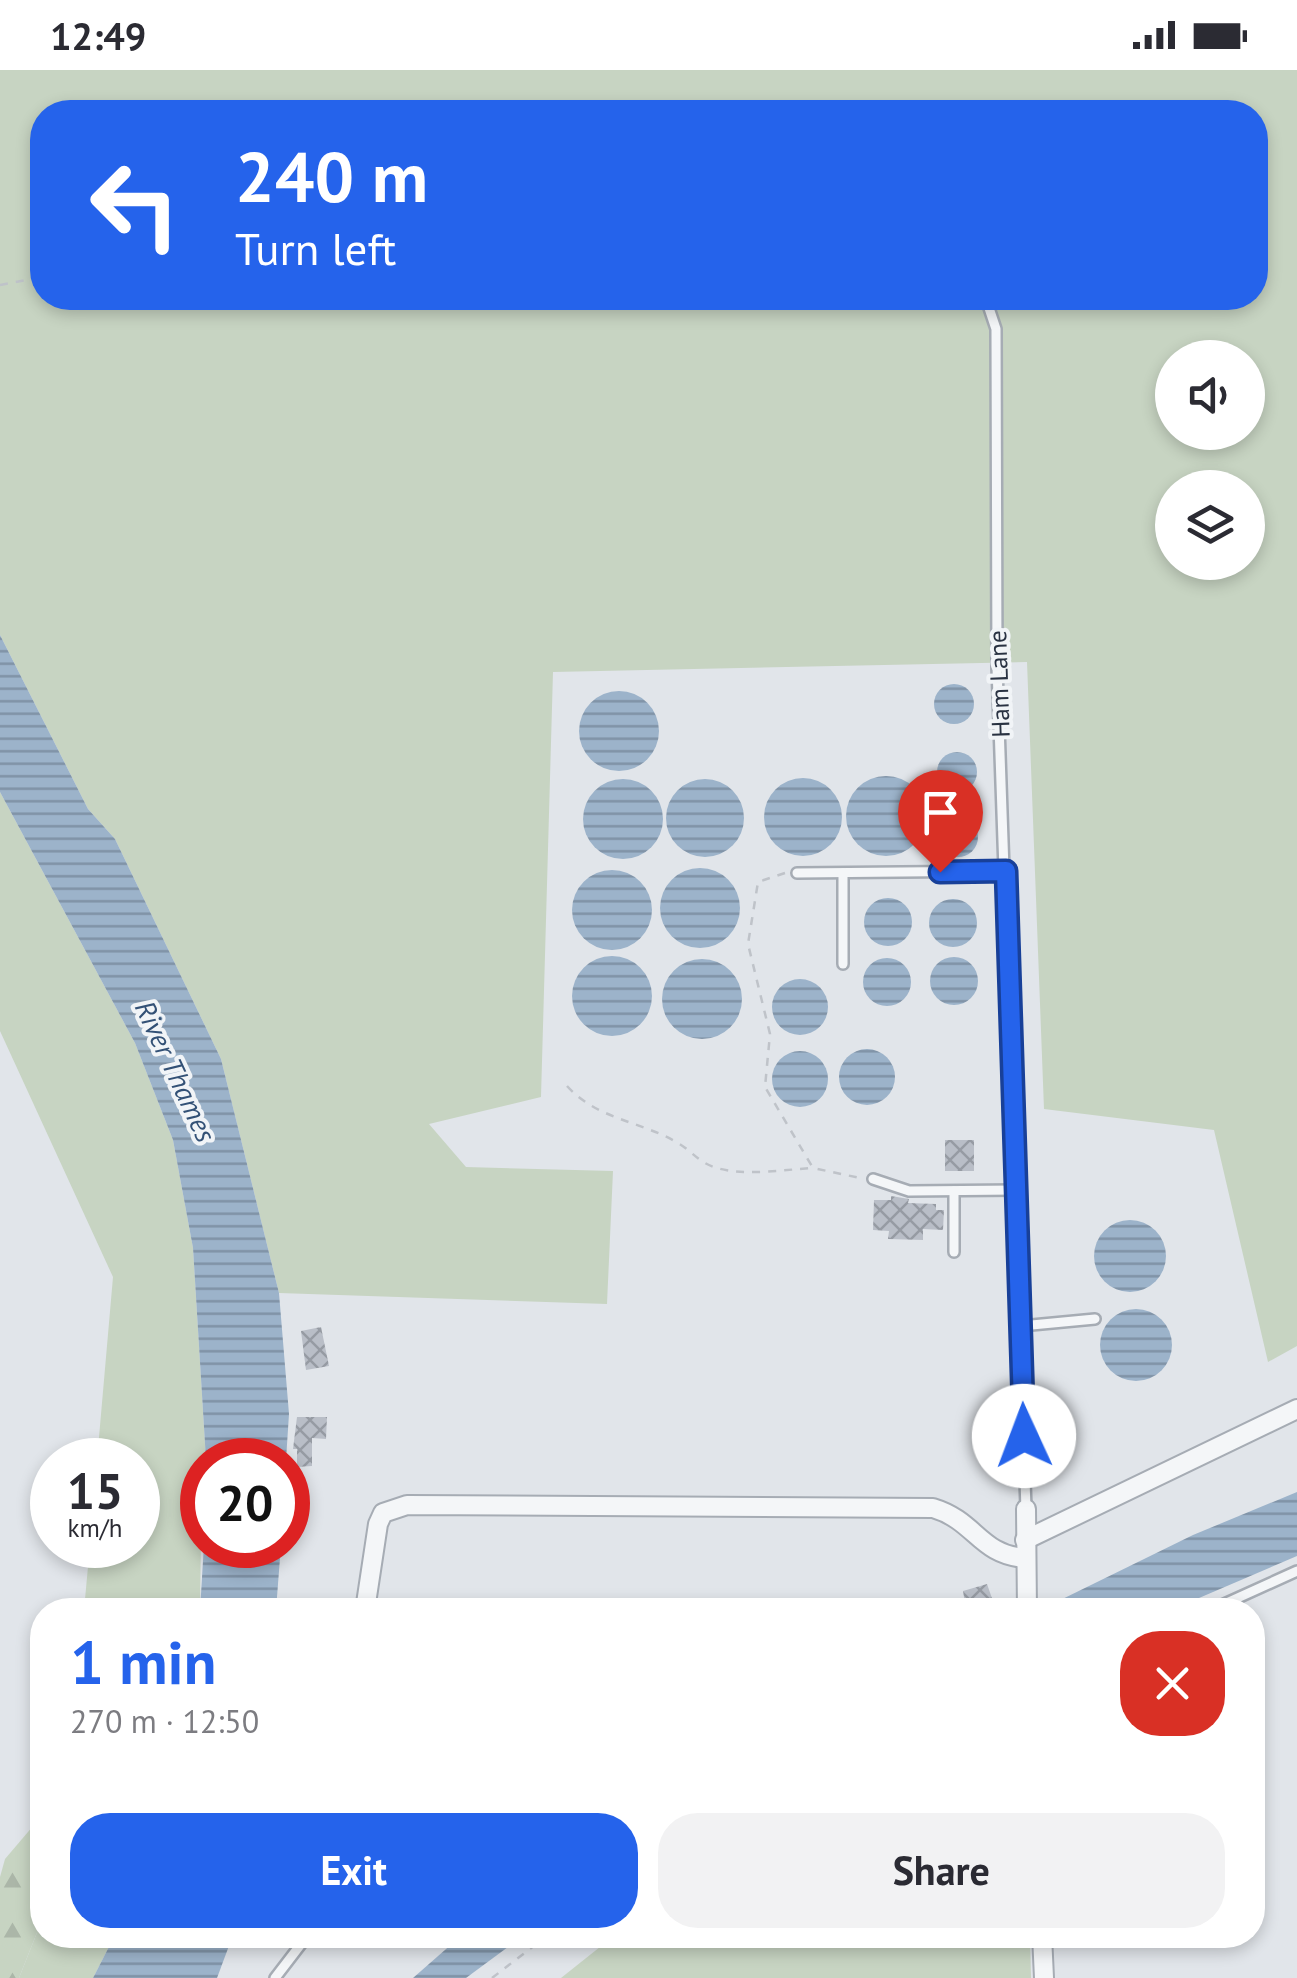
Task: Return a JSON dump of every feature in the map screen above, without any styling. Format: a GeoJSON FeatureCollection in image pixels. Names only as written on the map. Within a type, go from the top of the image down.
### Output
{"type":"FeatureCollection","features":[{"type":"Feature","properties":{"kind":"street"},"geometry":{"type":"LineString","coordinates":[[367,1598],[383,1513],[407,1505],[933,1508],[962,1520],[996,1555],[1024,1549],[1297,1409]]}},
{"type":"Feature","properties":{"kind":"street","name":"Ham Lane"},"geometry":{"type":"LineString","coordinates":[[1026,1509],[1026,1598]]}},
{"type":"Feature","properties":{"kind":"street"},"geometry":{"type":"LineString","coordinates":[[1043,1948],[1044,1978]]}},
{"type":"Feature","properties":{"kind":"lane","name":"Ham Lane"},"geometry":{"type":"LineString","coordinates":[[990,310],[996,329],[998,667],[1026,1509]]}},
{"type":"Feature","properties":{"kind":"lane"},"geometry":{"type":"LineString","coordinates":[[797,873],[1006,871]]}},
{"type":"Feature","properties":{"kind":"lane"},"geometry":{"type":"LineString","coordinates":[[843,873],[843,964]]}},
{"type":"Feature","properties":{"kind":"lane"},"geometry":{"type":"LineString","coordinates":[[873,1179],[909,1191],[1016,1190]]}},
{"type":"Feature","properties":{"kind":"lane"},"geometry":{"type":"LineString","coordinates":[[954,1191],[954,1252]]}},
{"type":"Feature","properties":{"kind":"lane"},"geometry":{"type":"LineString","coordinates":[[1020,1326],[1095,1319]]}},
{"type":"Feature","properties":{"kind":"lane"},"geometry":{"type":"LineString","coordinates":[[1236,1598],[1297,1570]]}},
{"type":"Feature","properties":{"kind":"lane"},"geometry":{"type":"LineString","coordinates":[[274,1978],[299,1948]]}},
{"type":"Feature","properties":{"kind":"path"},"geometry":{"type":"LineString","coordinates":[[0,285],[30,279]]}},
{"type":"Feature","properties":{"kind":"path"},"geometry":{"type":"LineString","coordinates":[[797,873],[776,872],[758,882],[748,944],[770,1034],[765,1087],[813,1168]]}},
{"type":"Feature","properties":{"kind":"path"},"geometry":{"type":"LineString","coordinates":[[568,1086],[579,1099],[619,1122],[678,1143],[698,1162],[721,1170],[813,1168],[873,1179]]}},
{"type":"Feature","properties":{"kind":"path"},"geometry":{"type":"LineString","coordinates":[[492,1978],[531,1948]]}},
{"type":"Feature","properties":{"kind":"green space"},"geometry":{"type":"Polygon","coordinates":[[[0,70],[1297,70],[1297,1346],[1268,1362],[1214,1130],[1044,1109],[1027,662],[553,672],[541,1097],[429,1124],[466,1167],[613,1171],[607,1304],[279,1293],[221,1059],[115,839],[88,809],[0,635],[0,70]]]}},
{"type":"Feature","properties":{"kind":"green space"},"geometry":{"type":"Polygon","coordinates":[[[0,792],[135,1043],[173,1140],[193,1248],[205,1438],[180,1438],[180,1568],[201,1568],[200,1598],[85,1598],[88,1568],[160,1568],[160,1438],[99,1438],[113,1277],[0,1031],[0,792]]]}},
{"type":"Feature","properties":{"kind":"green space"},"geometry":{"type":"Polygon","coordinates":[[[30,1830],[31,1948],[19,1978],[0,1978],[0,1877],[5,1859],[30,1830]]]}},
{"type":"Feature","properties":{"kind":"green space"},"geometry":{"type":"Polygon","coordinates":[[[31,1948],[108,1948],[93,1978],[19,1978],[31,1948]]]}},
{"type":"Feature","properties":{"kind":"green space"},"geometry":{"type":"Polygon","coordinates":[[[599,1948],[1030,1948],[1031,1978],[561,1978],[599,1948]]]}},
{"type":"Feature","properties":{"kind":"water","name":"River Thames"},"geometry":{"type":"Polygon","coordinates":[[[0,635],[88,809],[115,839],[221,1059],[279,1293],[287,1438],[205,1438],[193,1248],[173,1140],[135,1043],[0,792],[0,635]]]}},
{"type":"Feature","properties":{"kind":"water"},"geometry":{"type":"Polygon","coordinates":[[[954,684],[968,690],[974,704],[968,718],[954,724],[940,718],[934,704],[940,690],[954,684]]]}},
{"type":"Feature","properties":{"kind":"water"},"geometry":{"type":"Polygon","coordinates":[[[619,691],[647,703],[659,731],[647,759],[619,771],[591,759],[579,731],[591,703],[619,691]]]}},
{"type":"Feature","properties":{"kind":"water"},"geometry":{"type":"Polygon","coordinates":[[[957,752],[971,758],[977,772],[971,786],[957,792],[943,786],[937,772],[943,758],[957,752]]]}},
{"type":"Feature","properties":{"kind":"water"},"geometry":{"type":"Polygon","coordinates":[[[886,776],[914,788],[926,816],[914,844],[886,856],[858,844],[846,816],[858,788],[886,776]]]}},
{"type":"Feature","properties":{"kind":"water"},"geometry":{"type":"Polygon","coordinates":[[[795,778],[811,778],[836,795],[842,817],[836,839],[825,850],[811,856],[795,856],[770,839],[764,825],[764,809],[781,784],[795,778]]]}},
{"type":"Feature","properties":{"kind":"water"},"geometry":{"type":"Polygon","coordinates":[[[623,779],[651,791],[663,819],[651,847],[623,859],[595,847],[583,819],[595,791],[623,779]]]}},
{"type":"Feature","properties":{"kind":"water"},"geometry":{"type":"Polygon","coordinates":[[[697,779],[713,779],[738,796],[744,818],[738,840],[727,851],[713,857],[697,857],[672,840],[666,826],[666,810],[683,785],[697,779]]]}},
{"type":"Feature","properties":{"kind":"water"},"geometry":{"type":"Polygon","coordinates":[[[958,817],[972,823],[978,837],[972,851],[958,857],[944,851],[938,837],[944,823],[958,817]]]}},
{"type":"Feature","properties":{"kind":"water"},"geometry":{"type":"Polygon","coordinates":[[[700,868],[728,880],[740,908],[728,936],[700,948],[672,936],[660,908],[672,880],[700,868]]]}},
{"type":"Feature","properties":{"kind":"water"},"geometry":{"type":"Polygon","coordinates":[[[612,870],[627,873],[640,882],[649,895],[649,925],[640,938],[627,947],[612,950],[597,947],[584,938],[575,925],[572,910],[575,895],[584,882],[597,873],[612,870]]]}},
{"type":"Feature","properties":{"kind":"water"},"geometry":{"type":"Polygon","coordinates":[[[888,898],[905,905],[912,922],[905,939],[888,946],[871,939],[864,922],[871,905],[888,898]]]}},
{"type":"Feature","properties":{"kind":"water"},"geometry":{"type":"Polygon","coordinates":[[[953,899],[970,906],[977,923],[970,940],[953,947],[936,940],[929,923],[936,906],[953,899]]]}},
{"type":"Feature","properties":{"kind":"water"},"geometry":{"type":"Polygon","coordinates":[[[612,956],[627,959],[640,968],[649,981],[649,1011],[640,1024],[627,1033],[612,1036],[597,1033],[584,1024],[575,1011],[572,996],[575,981],[584,968],[597,959],[612,956]]]}},
{"type":"Feature","properties":{"kind":"water"},"geometry":{"type":"Polygon","coordinates":[[[954,957],[971,964],[978,981],[971,998],[954,1005],[937,998],[930,981],[937,964],[954,957]]]}},
{"type":"Feature","properties":{"kind":"water"},"geometry":{"type":"Polygon","coordinates":[[[887,958],[904,965],[911,982],[904,999],[887,1006],[870,999],[863,982],[870,965],[887,958]]]}},
{"type":"Feature","properties":{"kind":"water"},"geometry":{"type":"Polygon","coordinates":[[[702,959],[730,971],[742,999],[730,1027],[702,1039],[674,1027],[662,999],[674,971],[702,959]]]}},
{"type":"Feature","properties":{"kind":"water"},"geometry":{"type":"Polygon","coordinates":[[[800,979],[820,987],[828,1007],[820,1027],[800,1035],[780,1027],[772,1007],[780,987],[800,979]]]}},
{"type":"Feature","properties":{"kind":"water"},"geometry":{"type":"Polygon","coordinates":[[[867,1049],[887,1057],[895,1077],[887,1097],[867,1105],[847,1097],[839,1077],[847,1057],[867,1049]]]}},
{"type":"Feature","properties":{"kind":"water"},"geometry":{"type":"Polygon","coordinates":[[[800,1051],[820,1059],[828,1079],[820,1099],[800,1107],[780,1099],[772,1079],[780,1059],[800,1051]]]}},
{"type":"Feature","properties":{"kind":"water"},"geometry":{"type":"Polygon","coordinates":[[[1130,1220],[1155,1231],[1166,1256],[1155,1281],[1130,1292],[1105,1281],[1094,1256],[1105,1231],[1130,1220]]]}},
{"type":"Feature","properties":{"kind":"water"},"geometry":{"type":"Polygon","coordinates":[[[1136,1309],[1161,1320],[1172,1345],[1161,1370],[1136,1381],[1111,1370],[1100,1345],[1111,1320],[1136,1309]]]}},
{"type":"Feature","properties":{"kind":"water"},"geometry":{"type":"Polygon","coordinates":[[[1297,1492],[1297,1556],[1199,1598],[1064,1598],[1193,1535],[1297,1492]]]}},
{"type":"Feature","properties":{"kind":"water"},"geometry":{"type":"Polygon","coordinates":[[[203,1568],[279,1568],[277,1598],[201,1598],[203,1568]]]}},
{"type":"Feature","properties":{"kind":"water"},"geometry":{"type":"Polygon","coordinates":[[[108,1948],[228,1948],[217,1978],[93,1978],[108,1948]]]}},
{"type":"Feature","properties":{"kind":"water"},"geometry":{"type":"Polygon","coordinates":[[[447,1948],[506,1948],[466,1978],[413,1978],[447,1948]]]}},
{"type":"Feature","properties":{"kind":"building"},"geometry":{"type":"Polygon","coordinates":[[[945,1140],[974,1140],[974,1171],[945,1171],[945,1140]]]}},
{"type":"Feature","properties":{"kind":"building"},"geometry":{"type":"Polygon","coordinates":[[[891,1196],[909,1199],[908,1203],[936,1204],[936,1210],[944,1210],[943,1230],[923,1229],[923,1240],[888,1239],[889,1231],[873,1230],[874,1200],[891,1200],[891,1196]]]}},
{"type":"Feature","properties":{"kind":"building"},"geometry":{"type":"Polygon","coordinates":[[[321,1327],[329,1366],[306,1370],[301,1331],[321,1327]]]}},
{"type":"Feature","properties":{"kind":"building"},"geometry":{"type":"Polygon","coordinates":[[[297,1417],[327,1417],[326,1439],[312,1438],[312,1466],[310,1438],[294,1438],[297,1417]]]}},
{"type":"Feature","properties":{"kind":"building"},"geometry":{"type":"Polygon","coordinates":[[[987,1584],[992,1598],[964,1598],[963,1591],[987,1584]]]}},
{"type":"Feature","properties":{"kind":"route"},"geometry":{"type":"LineString","coordinates":[[940,872],[1006,871],[1024,1436]]}}]}
